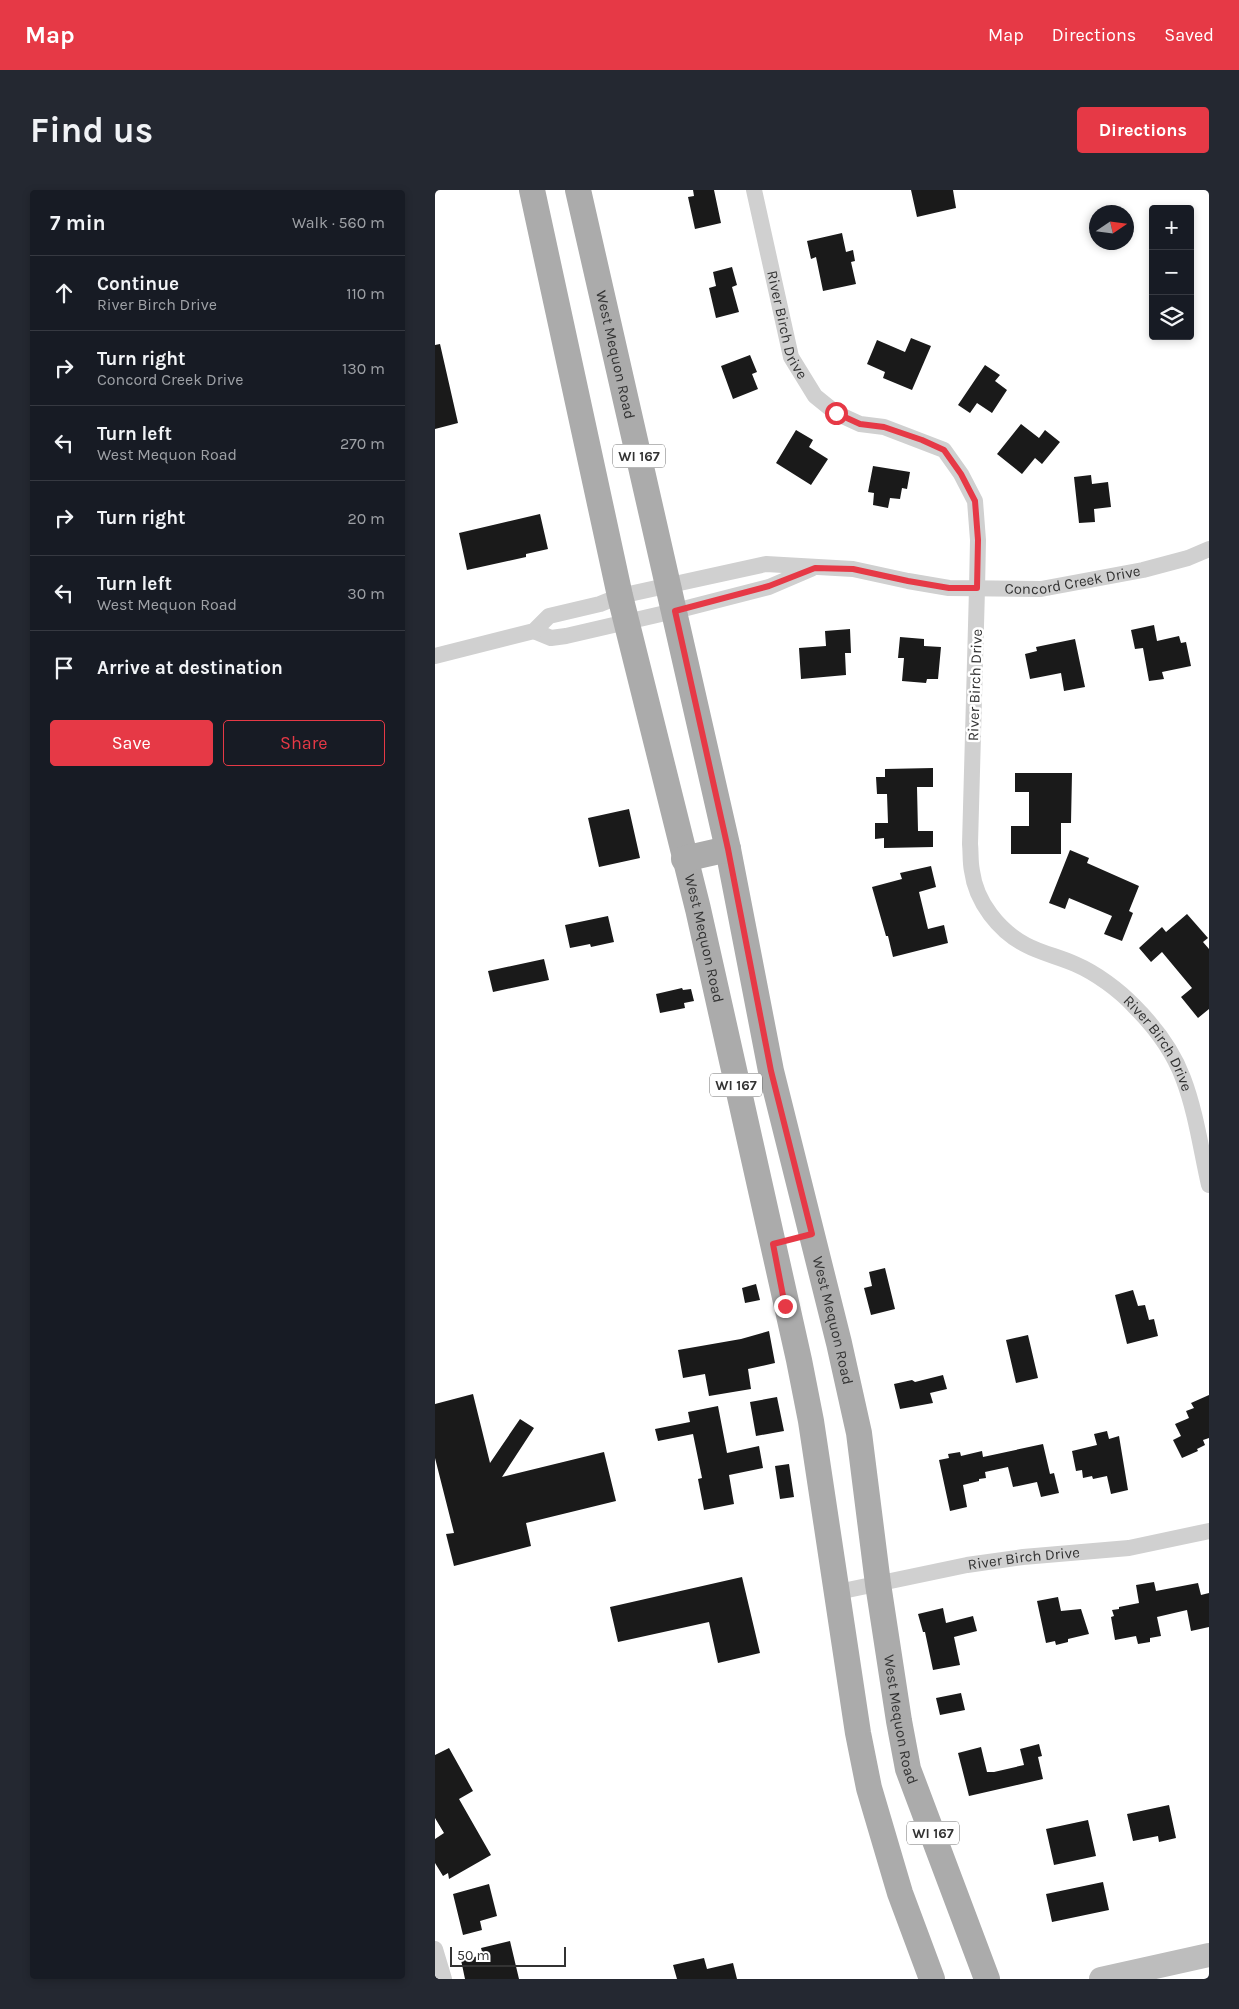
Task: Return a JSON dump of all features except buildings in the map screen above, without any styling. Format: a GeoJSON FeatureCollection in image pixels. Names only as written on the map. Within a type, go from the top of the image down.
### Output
{"type":"FeatureCollection","features":[{"type":"Feature","properties":{"kind":"main road","name":"West Mequon Road"},"geometry":{"type":"LineString","coordinates":[[532,190],[620,596],[698,910],[811,1421],[858,1733],[869,1788],[901,1894],[932,1979]]}},
{"type":"Feature","properties":{"kind":"main road","name":"West Mequon Road"},"geometry":{"type":"LineString","coordinates":[[578,190],[728,849],[771,1071],[859,1434],[899,1721],[908,1769],[987,1979]]}},
{"type":"Feature","properties":{"kind":"main road"},"geometry":{"type":"LineString","coordinates":[[684,859],[728,849]]}},
{"type":"Feature","properties":{"kind":"main road"},"geometry":{"type":"LineString","coordinates":[[773,1244],[812,1234]]}},
{"type":"Feature","properties":{"kind":"street","name":"River Birch Drive"},"geometry":{"type":"LineString","coordinates":[[754,190],[791,356],[815,396],[836,413],[860,424],[884,427],[944,450],[961,474],[975,501],[978,540],[970,844],[972,872],[981,898],[992,918],[1007,932],[1025,945],[1077,965],[1105,982],[1133,1004],[1154,1028],[1182,1076],[1190,1101],[1209,1185]]}},
{"type":"Feature","properties":{"kind":"street","name":"Concord Creek Drive"},"geometry":{"type":"LineString","coordinates":[[815,568],[769,586],[626,622],[551,638],[534,631],[549,616],[605,602],[620,596],[766,564],[853,569],[949,588],[1041,589],[1152,568],[1188,558],[1209,549]]}},
{"type":"Feature","properties":{"kind":"street"},"geometry":{"type":"LineString","coordinates":[[435,656],[534,631]]}},
{"type":"Feature","properties":{"kind":"street","name":"River Birch Drive"},"geometry":{"type":"LineString","coordinates":[[838,1592],[967,1565],[1023,1557],[1129,1548],[1209,1531]]}},
{"type":"Feature","properties":{"kind":"street"},"geometry":{"type":"LineString","coordinates":[[435,1949],[444,1979]]}},
{"type":"Feature","properties":{"kind":"street"},"geometry":{"type":"LineString","coordinates":[[1101,1979],[1209,1956]]}},
{"type":"Feature","properties":{"kind":"route"},"geometry":{"type":"LineString","coordinates":[[785,1306],[773,1244],[812,1234],[771,1071],[728,849],[675,611],[769,586],[815,568],[853,569],[949,588],[977,588],[978,540],[975,501],[961,474],[944,450],[884,427],[860,424],[836,413]]}}]}
